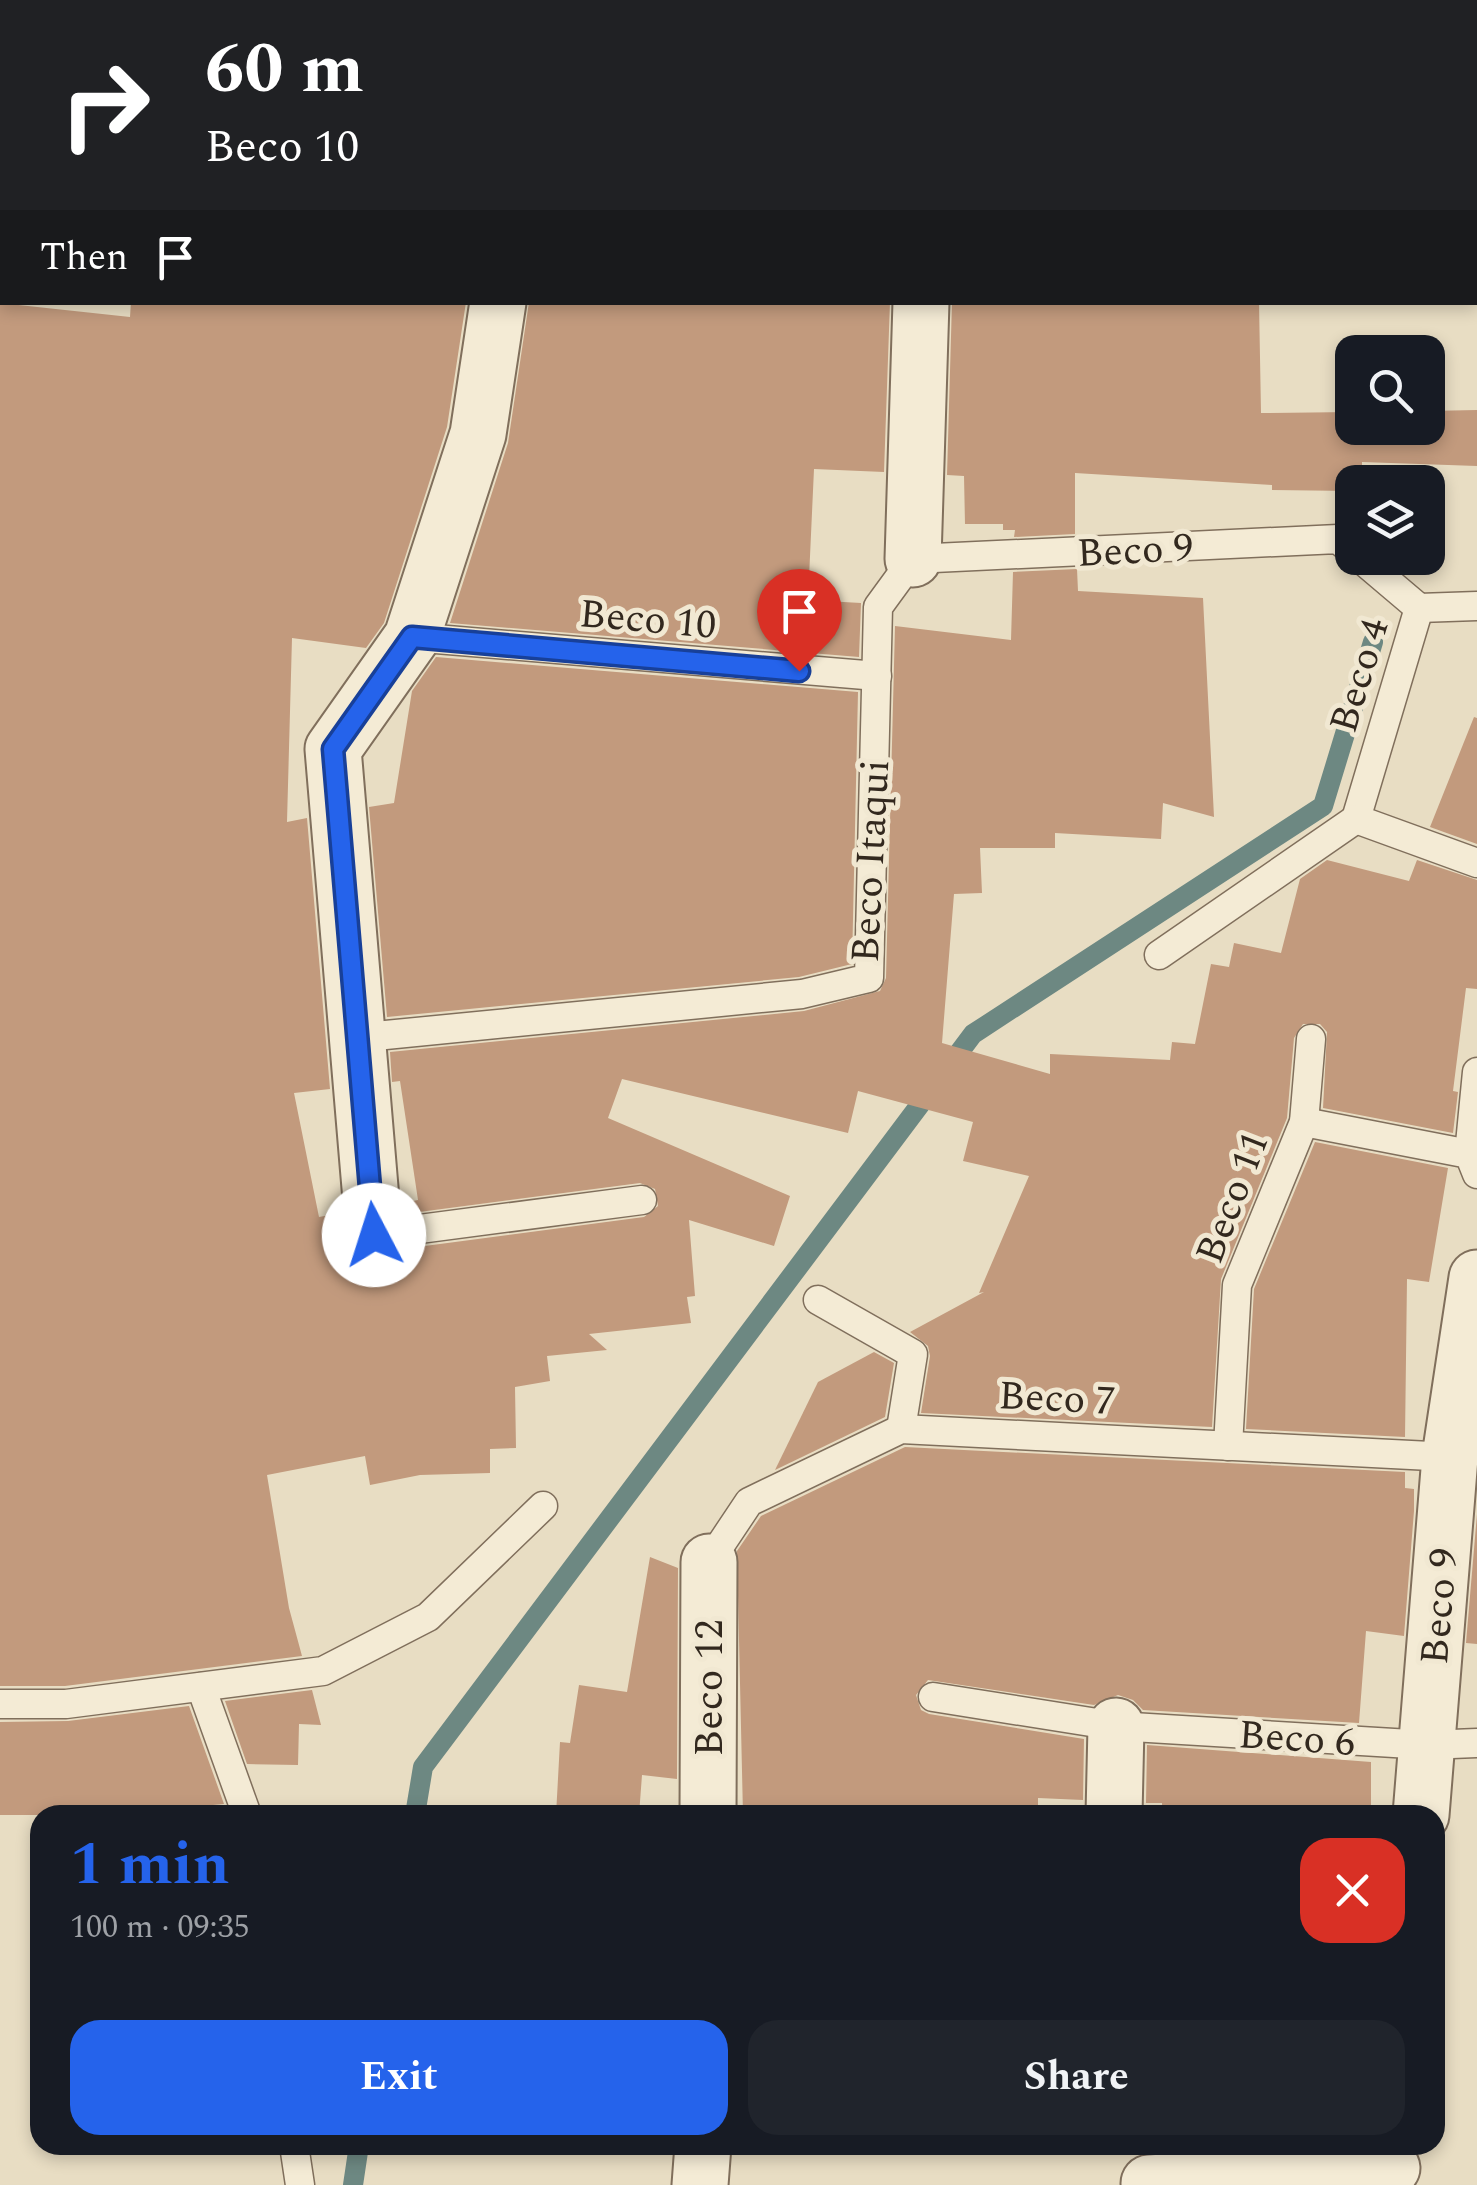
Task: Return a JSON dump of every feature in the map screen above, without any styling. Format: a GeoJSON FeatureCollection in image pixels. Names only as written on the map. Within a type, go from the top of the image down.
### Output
{"type":"FeatureCollection","features":[{"type":"Feature","properties":{"kind":"street"},"geometry":{"type":"LineString","coordinates":[[374,1235],[333,749],[412,637],[478,434],[498,305]]}},
{"type":"Feature","properties":{"kind":"street"},"geometry":{"type":"LineString","coordinates":[[914,559],[921,305]]}},
{"type":"Feature","properties":{"kind":"street","name":"Beco 9"},"geometry":{"type":"LineString","coordinates":[[1425,1805],[1452,1744],[1450,1457],[1477,1278]]}},
{"type":"Feature","properties":{"kind":"street","name":"Beco 12"},"geometry":{"type":"LineString","coordinates":[[708,1805],[709,1562]]}},
{"type":"Feature","properties":{"kind":"street"},"geometry":{"type":"LineString","coordinates":[[1114,1805],[1116,1726]]}},
{"type":"Feature","properties":{"kind":"street"},"geometry":{"type":"LineString","coordinates":[[700,2185],[702,2155]]}},
{"type":"Feature","properties":{"kind":"street"},"geometry":{"type":"LineString","coordinates":[[1143,2171],[1393,2166]]}},
{"type":"Feature","properties":{"kind":"lane","name":"Beco 9"},"geometry":{"type":"LineString","coordinates":[[914,559],[1335,539]]}},
{"type":"Feature","properties":{"kind":"lane","name":"Beco Itaqui"},"geometry":{"type":"LineString","coordinates":[[355,1038],[802,994],[868,978],[878,607],[914,559]]}},
{"type":"Feature","properties":{"kind":"lane"},"geometry":{"type":"LineString","coordinates":[[1380,575],[1419,608]]}},
{"type":"Feature","properties":{"kind":"lane","name":"Beco 4"},"geometry":{"type":"LineString","coordinates":[[1356,819],[1419,608],[1477,606]]}},
{"type":"Feature","properties":{"kind":"lane","name":"Beco 10"},"geometry":{"type":"LineString","coordinates":[[412,637],[877,676]]}},
{"type":"Feature","properties":{"kind":"lane"},"geometry":{"type":"LineString","coordinates":[[1159,956],[1356,819],[1477,862]]}},
{"type":"Feature","properties":{"kind":"lane","name":"Beco 11"},"geometry":{"type":"LineString","coordinates":[[1228,1446],[1236,1284],[1304,1122],[1311,1039]]}},
{"type":"Feature","properties":{"kind":"lane"},"geometry":{"type":"LineString","coordinates":[[1304,1122],[1473,1164],[1477,1072]]}},
{"type":"Feature","properties":{"kind":"lane"},"geometry":{"type":"LineString","coordinates":[[374,1235],[642,1200]]}},
{"type":"Feature","properties":{"kind":"lane"},"geometry":{"type":"LineString","coordinates":[[818,1300],[914,1354],[901,1429]]}},
{"type":"Feature","properties":{"kind":"lane","name":"Beco 7"},"geometry":{"type":"LineString","coordinates":[[709,1562],[748,1502],[901,1429],[1450,1457]]}},
{"type":"Feature","properties":{"kind":"lane"},"geometry":{"type":"LineString","coordinates":[[0,1704],[66,1704],[323,1671],[428,1617],[543,1506]]}},
{"type":"Feature","properties":{"kind":"lane"},"geometry":{"type":"LineString","coordinates":[[200,1686],[243,1805]]}},
{"type":"Feature","properties":{"kind":"lane","name":"Beco 6"},"geometry":{"type":"LineString","coordinates":[[933,1697],[1116,1726],[1452,1744]]}},
{"type":"Feature","properties":{"kind":"lane"},"geometry":{"type":"LineString","coordinates":[[296,2155],[300,2185]]}},
{"type":"Feature","properties":{"kind":"building"},"geometry":{"type":"Polygon","coordinates":[[[0,305],[130,317],[131,305],[466,305],[447,427],[384,623],[366,648],[292,638],[287,822],[307,818],[330,1089],[294,1093],[319,1217],[341,1213],[348,1252],[360,1263],[378,1266],[393,1260],[402,1249],[644,1217],[658,1206],[655,1189],[640,1183],[404,1214],[403,1203],[418,1200],[400,1081],[392,1082],[390,1052],[804,1011],[880,991],[886,978],[895,626],[1011,640],[1013,572],[1077,569],[1078,591],[1203,598],[1214,817],[1163,803],[1161,839],[1055,833],[1055,848],[980,848],[982,893],[954,894],[942,1043],[1050,1074],[1050,1054],[1170,1060],[1172,1042],[1195,1044],[1211,964],[1229,967],[1234,943],[1281,953],[1300,879],[1327,860],[1409,881],[1417,860],[1477,880],[1477,989],[1466,988],[1453,1091],[1458,1092],[1453,1133],[1323,1108],[1327,1032],[1320,1024],[1303,1024],[1294,1038],[1287,1118],[1221,1279],[1212,1427],[921,1413],[930,1356],[928,1346],[910,1332],[984,1292],[979,1293],[1029,1176],[963,1161],[973,1122],[858,1091],[848,1133],[622,1079],[608,1118],[790,1196],[774,1246],[689,1220],[695,1296],[687,1297],[691,1323],[589,1334],[607,1350],[547,1356],[550,1381],[515,1387],[516,1448],[490,1449],[490,1473],[420,1475],[370,1485],[365,1456],[267,1475],[289,1608],[302,1656],[65,1686],[0,1686],[0,305]]]}},
{"type":"Feature","properties":{"kind":"building"},"geometry":{"type":"Polygon","coordinates":[[[529,305],[890,305],[884,472],[814,469],[808,600],[861,603],[859,657],[450,623],[508,443],[529,305]]]}},
{"type":"Feature","properties":{"kind":"building"},"geometry":{"type":"Polygon","coordinates":[[[952,305],[1259,305],[1261,413],[1335,412],[1335,445],[1445,445],[1445,411],[1477,410],[1477,466],[1362,462],[1335,465],[1335,491],[1272,490],[1272,485],[1075,473],[1075,534],[1014,537],[1015,530],[1003,530],[1003,524],[965,524],[964,476],[947,475],[952,305]]]}},
{"type":"Feature","properties":{"kind":"building"},"geometry":{"type":"Polygon","coordinates":[[[436,657],[858,692],[852,964],[799,977],[387,1017],[369,807],[394,803],[412,691],[436,657]]]}},
{"type":"Feature","properties":{"kind":"building"},"geometry":{"type":"Polygon","coordinates":[[[1474,717],[1477,718],[1477,844],[1430,827],[1474,717]]]}},
{"type":"Feature","properties":{"kind":"building"},"geometry":{"type":"Polygon","coordinates":[[[1315,1142],[1448,1168],[1429,1282],[1407,1279],[1405,1437],[1246,1429],[1254,1289],[1315,1142]]]}},
{"type":"Feature","properties":{"kind":"building"},"geometry":{"type":"Polygon","coordinates":[[[874,1352],[894,1363],[885,1417],[775,1470],[818,1382],[874,1352]]]}},
{"type":"Feature","properties":{"kind":"building"},"geometry":{"type":"Polygon","coordinates":[[[905,1447],[1405,1472],[1405,1488],[1414,1489],[1414,1511],[1404,1636],[1366,1631],[1359,1723],[1143,1710],[1133,1700],[1118,1695],[1094,1705],[928,1680],[916,1695],[921,1710],[929,1714],[1084,1739],[1083,1800],[1038,1798],[1038,1805],[743,1805],[737,1551],[761,1516],[905,1447]]]}},
{"type":"Feature","properties":{"kind":"building"},"geometry":{"type":"Polygon","coordinates":[[[1477,1514],[1477,1644],[1466,1643],[1477,1514]]]}},
{"type":"Feature","properties":{"kind":"building"},"geometry":{"type":"Polygon","coordinates":[[[650,1557],[678,1568],[677,1779],[642,1775],[640,1805],[557,1805],[560,1742],[570,1743],[579,1685],[627,1692],[650,1557]]]}},
{"type":"Feature","properties":{"kind":"building"},"geometry":{"type":"Polygon","coordinates":[[[312,1690],[321,1725],[299,1724],[298,1765],[247,1764],[225,1701],[312,1690]]]}},
{"type":"Feature","properties":{"kind":"building"},"geometry":{"type":"Polygon","coordinates":[[[189,1706],[224,1804],[30,1805],[30,1815],[0,1815],[0,1722],[68,1721],[189,1706]]]}},
{"type":"Feature","properties":{"kind":"building"},"geometry":{"type":"Polygon","coordinates":[[[1147,1745],[1371,1762],[1371,1805],[1146,1803],[1147,1745]]]}},
{"type":"Feature","properties":{"kind":"waterway"},"geometry":{"type":"LineString","coordinates":[[417,1805],[423,1767],[973,1034],[1323,806],[1373,642]]}},
{"type":"Feature","properties":{"kind":"waterway"},"geometry":{"type":"LineString","coordinates":[[353,2185],[358,2155]]}},
{"type":"Feature","properties":{"kind":"route"},"geometry":{"type":"LineString","coordinates":[[374,1235],[333,749],[412,637],[799,671]]}}]}
